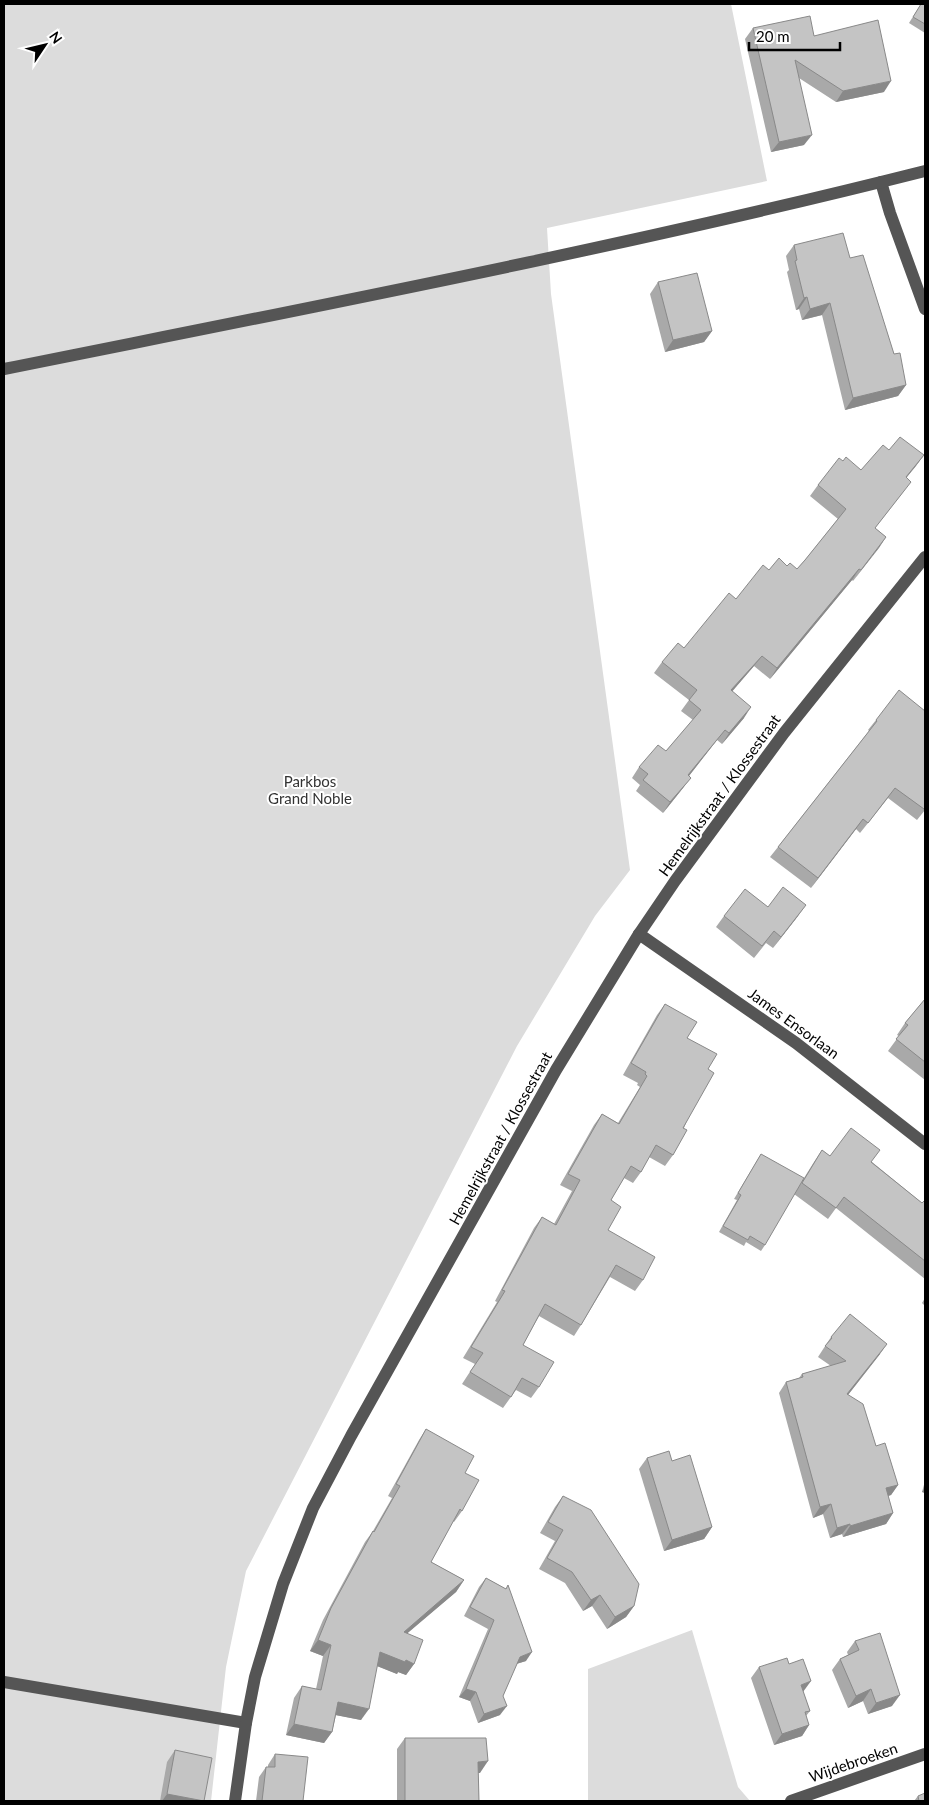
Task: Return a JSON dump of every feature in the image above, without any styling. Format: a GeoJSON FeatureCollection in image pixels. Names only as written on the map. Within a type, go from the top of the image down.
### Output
{"type":"FeatureCollection","features":[{"type":"Feature","properties":{"kind":"street"},"geometry":{"type":"LineString","coordinates":[[4,369],[552,258],[925,171]]}},
{"type":"Feature","properties":{"kind":"street"},"geometry":{"type":"LineString","coordinates":[[881,182],[890,213],[925,309]]}},
{"type":"Feature","properties":{"kind":"street","name":"Hemelrijkstraat / Klossestraat"},"geometry":{"type":"LineString","coordinates":[[235,1801],[246,1723],[255,1677],[283,1584],[314,1508],[351,1436],[556,1070],[639,934],[675,881],[784,733],[925,557]]}},
{"type":"Feature","properties":{"kind":"street","name":"James Ensorlaan"},"geometry":{"type":"LineString","coordinates":[[639,934],[796,1043],[925,1144]]}},
{"type":"Feature","properties":{"kind":"street"},"geometry":{"type":"LineString","coordinates":[[4,1682],[246,1723]]}},
{"type":"Feature","properties":{"kind":"street","name":"Wijdebroeken"},"geometry":{"type":"LineString","coordinates":[[790,1801],[925,1754]]}},
{"type":"Feature","properties":{"kind":"green space","name":"Parkbos Grand Noble"},"geometry":{"type":"Polygon","coordinates":[[[4,4],[731,4],[767,181],[547,228],[551,294],[630,870],[595,916],[517,1046],[246,1571],[226,1667],[211,1801],[4,1801],[4,4]]]}},
{"type":"Feature","properties":{"kind":"green space"},"geometry":{"type":"Polygon","coordinates":[[[692,1630],[738,1787],[750,1801],[588,1801],[588,1669],[692,1630]]]}},
{"type":"Feature","properties":{"kind":"building"},"geometry":{"type":"Polygon","coordinates":[[[921,4],[925,4],[925,24],[913,17],[921,4]]]}},
{"type":"Feature","properties":{"kind":"building"},"geometry":{"type":"Polygon","coordinates":[[[810,16],[814,36],[878,20],[891,81],[843,91],[795,60],[812,135],[779,142],[753,28],[810,16]]]}},
{"type":"Feature","properties":{"kind":"building"},"geometry":{"type":"Polygon","coordinates":[[[843,233],[850,258],[863,255],[894,354],[900,353],[906,385],[853,398],[830,303],[810,309],[807,297],[804,298],[795,261],[797,260],[794,245],[843,233]]]}},
{"type":"Feature","properties":{"kind":"building"},"geometry":{"type":"Polygon","coordinates":[[[697,273],[712,331],[673,340],[658,282],[697,273]]]}},
{"type":"Feature","properties":{"kind":"building"},"geometry":{"type":"Polygon","coordinates":[[[900,437],[924,455],[906,477],[911,482],[875,528],[886,537],[861,570],[859,569],[777,668],[762,656],[731,690],[751,707],[729,733],[725,730],[688,775],[691,778],[670,802],[643,780],[648,774],[639,767],[658,745],[666,751],[701,710],[689,700],[697,690],[662,662],[678,643],[684,648],[729,593],[736,599],[763,565],[769,570],[779,558],[787,566],[790,563],[797,569],[805,560],[846,509],[818,485],[839,458],[843,461],[846,457],[861,470],[883,445],[889,450],[900,437]]]}},
{"type":"Feature","properties":{"kind":"building"},"geometry":{"type":"Polygon","coordinates":[[[899,690],[925,711],[925,808],[895,788],[868,823],[863,819],[818,878],[778,847],[899,690]]]}},
{"type":"Feature","properties":{"kind":"building"},"geometry":{"type":"Polygon","coordinates":[[[783,887],[806,905],[781,937],[774,931],[762,946],[724,916],[745,889],[768,907],[783,887]]]}},
{"type":"Feature","properties":{"kind":"building"},"geometry":{"type":"Polygon","coordinates":[[[925,999],[925,1062],[896,1039],[908,1025],[905,1023],[925,999]]]}},
{"type":"Feature","properties":{"kind":"building"},"geometry":{"type":"Polygon","coordinates":[[[665,1004],[697,1022],[687,1038],[717,1054],[708,1069],[714,1073],[683,1128],[687,1130],[673,1155],[656,1145],[641,1172],[631,1166],[611,1200],[621,1207],[608,1230],[655,1257],[643,1280],[616,1265],[581,1325],[545,1304],[523,1345],[554,1362],[539,1387],[522,1378],[511,1397],[470,1372],[483,1353],[471,1347],[505,1291],[502,1290],[542,1217],[556,1225],[580,1180],[568,1174],[602,1114],[619,1124],[647,1076],[646,1072],[631,1063],[665,1004]]]}},
{"type":"Feature","properties":{"kind":"building"},"geometry":{"type":"Polygon","coordinates":[[[851,1128],[880,1150],[871,1162],[922,1203],[925,1200],[925,1261],[844,1197],[836,1208],[802,1183],[822,1150],[830,1156],[851,1128]]]}},
{"type":"Feature","properties":{"kind":"building"},"geometry":{"type":"Polygon","coordinates":[[[761,1154],[804,1178],[765,1245],[750,1236],[748,1240],[723,1226],[741,1195],[738,1193],[761,1154]]]}},
{"type":"Feature","properties":{"kind":"building"},"geometry":{"type":"Polygon","coordinates":[[[850,1314],[887,1344],[847,1394],[863,1404],[876,1446],[885,1443],[898,1485],[886,1488],[893,1513],[837,1528],[831,1504],[820,1507],[786,1382],[803,1377],[802,1374],[846,1361],[825,1346],[850,1314]]]}},
{"type":"Feature","properties":{"kind":"building"},"geometry":{"type":"Polygon","coordinates":[[[426,1429],[474,1456],[465,1473],[479,1480],[462,1511],[460,1509],[431,1562],[464,1580],[404,1632],[423,1640],[414,1664],[380,1652],[369,1709],[338,1702],[332,1732],[294,1724],[302,1686],[321,1690],[331,1645],[318,1640],[331,1608],[400,1486],[396,1484],[426,1429]]]}},
{"type":"Feature","properties":{"kind":"building"},"geometry":{"type":"Polygon","coordinates":[[[669,1451],[672,1461],[690,1455],[712,1527],[672,1540],[647,1458],[669,1451]]]}},
{"type":"Feature","properties":{"kind":"building"},"geometry":{"type":"Polygon","coordinates":[[[563,1496],[591,1510],[639,1584],[634,1606],[615,1617],[600,1595],[591,1600],[572,1572],[547,1558],[563,1530],[548,1522],[563,1496]]]}},
{"type":"Feature","properties":{"kind":"building"},"geometry":{"type":"Polygon","coordinates":[[[486,1578],[506,1589],[508,1585],[532,1652],[520,1657],[503,1696],[507,1706],[484,1714],[476,1692],[466,1689],[494,1620],[470,1607],[486,1578]]]}},
{"type":"Feature","properties":{"kind":"building"},"geometry":{"type":"Polygon","coordinates":[[[880,1633],[900,1695],[876,1703],[871,1689],[856,1696],[840,1659],[859,1650],[855,1641],[880,1633]]]}},
{"type":"Feature","properties":{"kind":"building"},"geometry":{"type":"Polygon","coordinates":[[[787,1658],[789,1664],[803,1659],[811,1681],[801,1685],[810,1711],[805,1712],[809,1725],[782,1734],[759,1667],[787,1658]]]}},
{"type":"Feature","properties":{"kind":"building"},"geometry":{"type":"Polygon","coordinates":[[[405,1738],[486,1738],[488,1761],[478,1762],[479,1801],[405,1801],[405,1738]]]}},
{"type":"Feature","properties":{"kind":"building"},"geometry":{"type":"Polygon","coordinates":[[[175,1750],[212,1758],[204,1801],[167,1794],[175,1750]]]}},
{"type":"Feature","properties":{"kind":"building"},"geometry":{"type":"Polygon","coordinates":[[[275,1754],[308,1757],[303,1801],[262,1801],[266,1767],[275,1767],[275,1754]]]}},
{"type":"Feature","properties":{"kind":"building"},"geometry":{"type":"Polygon","coordinates":[[[925,1793],[925,1801],[919,1801],[918,1796],[925,1793]]]}}]}
